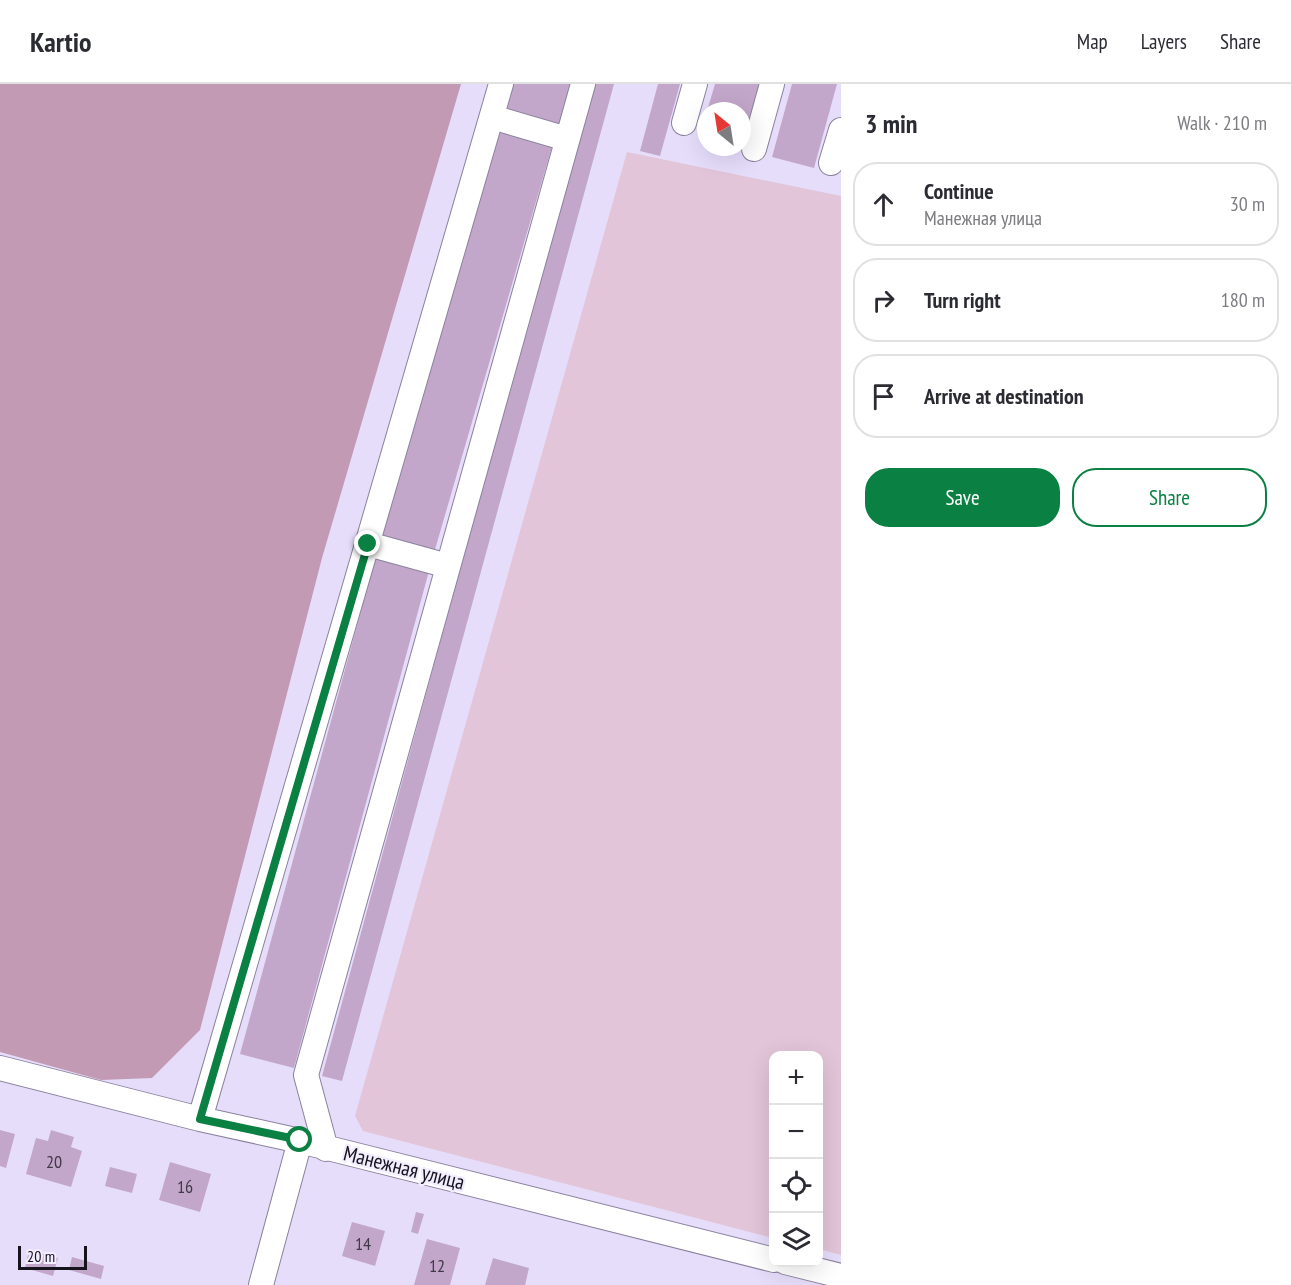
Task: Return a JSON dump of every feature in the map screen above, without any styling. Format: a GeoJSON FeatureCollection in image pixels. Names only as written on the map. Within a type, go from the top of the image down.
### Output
{"type":"FeatureCollection","features":[{"type":"Feature","properties":{"kind":"street"},"geometry":{"type":"LineString","coordinates":[[200,1119],[501,84]]}},
{"type":"Feature","properties":{"kind":"street"},"geometry":{"type":"LineString","coordinates":[[326,1149],[306,1075],[582,84]]}},
{"type":"Feature","properties":{"kind":"street"},"geometry":{"type":"LineString","coordinates":[[684,123],[695,84]]}},
{"type":"Feature","properties":{"kind":"street"},"geometry":{"type":"LineString","coordinates":[[754,149],[772,84]]}},
{"type":"Feature","properties":{"kind":"street"},"geometry":{"type":"LineString","coordinates":[[492,117],[567,139]]}},
{"type":"Feature","properties":{"kind":"street"},"geometry":{"type":"LineString","coordinates":[[831,163],[841,130]]}},
{"type":"Feature","properties":{"kind":"street"},"geometry":{"type":"LineString","coordinates":[[368,544],[448,566]]}},
{"type":"Feature","properties":{"kind":"street","name":"Манежная улица"},"geometry":{"type":"LineString","coordinates":[[0,1068],[200,1119],[300,1140],[326,1149],[769,1259]]}},
{"type":"Feature","properties":{"kind":"street"},"geometry":{"type":"LineString","coordinates":[[261,1285],[300,1140]]}},
{"type":"Feature","properties":{"kind":"street"},"geometry":{"type":"LineString","coordinates":[[802,1267],[841,1276]]}},
{"type":"Feature","properties":{"kind":"shaded area"},"geometry":{"type":"Polygon","coordinates":[[[0,84],[461,84],[322,558],[200,1030],[152,1078],[101,1080],[0,1052],[0,84]]]}},
{"type":"Feature","properties":{"kind":"shaded area"},"geometry":{"type":"Polygon","coordinates":[[[627,152],[841,196],[841,1255],[823,1250],[823,1051],[769,1051],[769,1237],[363,1131],[355,1116],[627,152]]]}},
{"type":"Feature","properties":{"kind":"building"},"geometry":{"type":"Polygon","coordinates":[[[513,84],[571,84],[559,125],[505,110],[513,84]]]}},
{"type":"Feature","properties":{"kind":"building"},"geometry":{"type":"Polygon","coordinates":[[[592,84],[614,84],[342,1081],[322,1076],[592,84]]]}},
{"type":"Feature","properties":{"kind":"building"},"geometry":{"type":"Polygon","coordinates":[[[658,84],[680,84],[660,156],[640,151],[658,84]]]}},
{"type":"Feature","properties":{"kind":"building"},"geometry":{"type":"Polygon","coordinates":[[[715,84],[759,84],[751,114],[751,102],[710,102],[715,84]]]}},
{"type":"Feature","properties":{"kind":"building"},"geometry":{"type":"Polygon","coordinates":[[[792,84],[837,84],[814,168],[772,157],[792,84]]]}},
{"type":"Feature","properties":{"kind":"building"},"geometry":{"type":"Polygon","coordinates":[[[500,128],[553,143],[434,553],[381,538],[500,128]]]}},
{"type":"Feature","properties":{"kind":"building"},"geometry":{"type":"Polygon","coordinates":[[[376,556],[429,571],[294,1068],[240,1054],[376,556]]]}},
{"type":"Feature","properties":{"kind":"building"},"geometry":{"type":"Polygon","coordinates":[[[0,1130],[15,1134],[6,1168],[0,1166],[0,1130]]]}},
{"type":"Feature","properties":{"kind":"building"},"geometry":{"type":"Polygon","coordinates":[[[51,1130],[74,1137],[71,1147],[82,1151],[71,1187],[26,1174],[36,1138],[48,1141],[51,1130]]]}},
{"type":"Feature","properties":{"kind":"building"},"geometry":{"type":"Polygon","coordinates":[[[170,1162],[211,1174],[200,1212],[159,1200],[170,1162]]]}},
{"type":"Feature","properties":{"kind":"building"},"geometry":{"type":"Polygon","coordinates":[[[110,1167],[137,1174],[132,1193],[105,1186],[110,1167]]]}},
{"type":"Feature","properties":{"kind":"building"},"geometry":{"type":"Polygon","coordinates":[[[416,1212],[424,1214],[418,1234],[411,1232],[416,1212]]]}},
{"type":"Feature","properties":{"kind":"building"},"geometry":{"type":"Polygon","coordinates":[[[352,1222],[385,1231],[375,1266],[342,1256],[352,1222]]]}},
{"type":"Feature","properties":{"kind":"building"},"geometry":{"type":"Polygon","coordinates":[[[427,1239],[460,1248],[450,1285],[414,1285],[427,1239]]]}},
{"type":"Feature","properties":{"kind":"building"},"geometry":{"type":"Polygon","coordinates":[[[29,1250],[58,1258],[53,1276],[25,1268],[29,1250]]]}},
{"type":"Feature","properties":{"kind":"building"},"geometry":{"type":"Polygon","coordinates":[[[72,1257],[104,1266],[101,1279],[69,1270],[72,1257]]]}},
{"type":"Feature","properties":{"kind":"building"},"geometry":{"type":"Polygon","coordinates":[[[493,1258],[529,1268],[525,1285],[485,1285],[493,1258]]]}},
{"type":"Feature","properties":{"kind":"route"},"geometry":{"type":"LineString","coordinates":[[300,1140],[200,1119],[368,544]]}}]}
